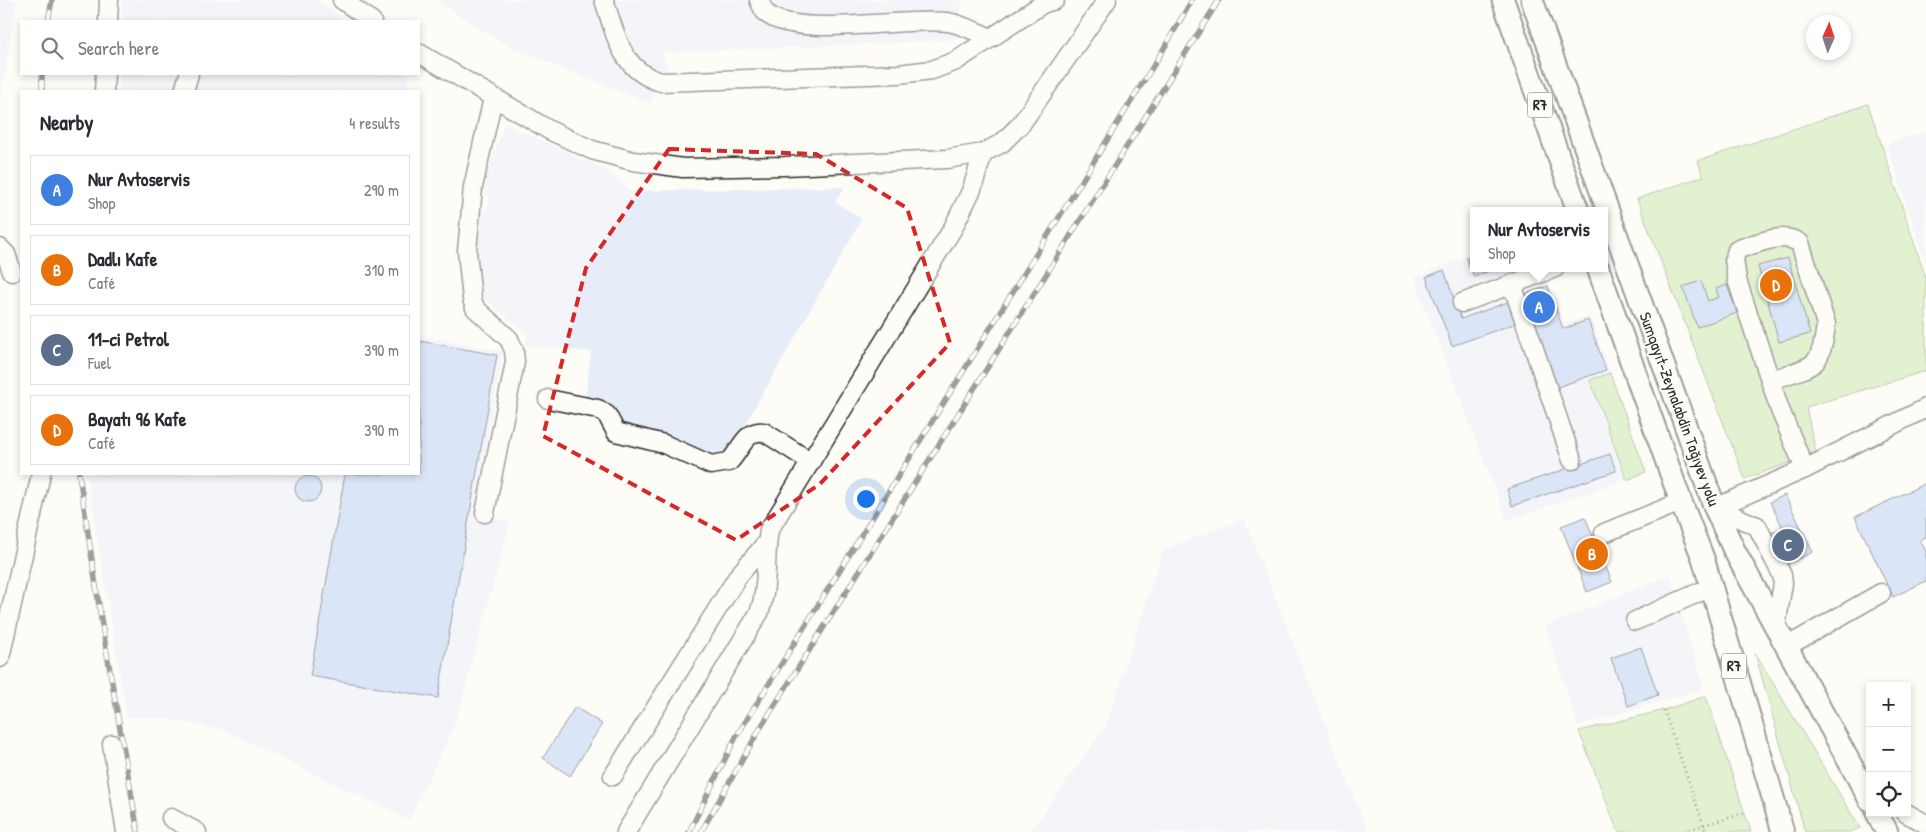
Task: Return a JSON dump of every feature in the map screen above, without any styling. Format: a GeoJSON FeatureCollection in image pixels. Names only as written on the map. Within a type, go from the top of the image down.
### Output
{"type":"FeatureCollection","features":[{"type":"Feature","properties":{"kind":"main road","name":"R7"},"geometry":{"type":"LineString","coordinates":[[1503,0],[1577,207]]}},
{"type":"Feature","properties":{"kind":"main road","name":"Sumqayıt-Zeynalabdin Tağıyev yolu"},"geometry":{"type":"LineString","coordinates":[[1532,0],[1607,207]]}},
{"type":"Feature","properties":{"kind":"main road","name":"Sumqayıt-Zeynalabdin Tağıyev yolu"},"geometry":{"type":"LineString","coordinates":[[1608,211],[1715,508],[1734,550],[1866,791]]}},
{"type":"Feature","properties":{"kind":"main road","name":"Sumqayıt-Zeynalabdin Tağıyev yolu"},"geometry":{"type":"LineString","coordinates":[[1599,272],[1681,502],[1703,558],[1783,832]]}},
{"type":"Feature","properties":{"kind":"main road"},"geometry":{"type":"LineString","coordinates":[[1879,817],[1887,832]]}},
{"type":"Feature","properties":{"kind":"street"},"geometry":{"type":"LineString","coordinates":[[108,20],[109,0]]}},
{"type":"Feature","properties":{"kind":"street"},"geometry":{"type":"LineString","coordinates":[[342,0],[371,20]]}},
{"type":"Feature","properties":{"kind":"street"},"geometry":{"type":"LineString","coordinates":[[604,0],[624,55],[633,67],[649,78],[661,82],[898,74],[932,70],[956,61],[1044,3],[1055,0]]}},
{"type":"Feature","properties":{"kind":"street"},"geometry":{"type":"LineString","coordinates":[[759,0],[766,13],[784,21],[814,25],[853,26],[947,22],[991,38]]}},
{"type":"Feature","properties":{"kind":"street"},"geometry":{"type":"LineString","coordinates":[[420,54],[549,130],[592,150],[633,161],[683,168],[947,159],[983,153],[1002,142],[1021,124],[1104,0]]}},
{"type":"Feature","properties":{"kind":"street"},"geometry":{"type":"LineString","coordinates":[[104,90],[105,75]]}},
{"type":"Feature","properties":{"kind":"street"},"geometry":{"type":"LineString","coordinates":[[184,90],[189,75]]}},
{"type":"Feature","properties":{"kind":"street"},"geometry":{"type":"LineString","coordinates":[[485,513],[515,362],[514,350],[509,338],[475,308],[472,300],[467,251],[473,187],[494,98]]}},
{"type":"Feature","properties":{"kind":"street"},"geometry":{"type":"LineString","coordinates":[[626,832],[759,613],[766,588],[769,530],[953,228],[972,189],[983,153]]}},
{"type":"Feature","properties":{"kind":"street"},"geometry":{"type":"LineString","coordinates":[[1770,380],[1804,368],[1814,362],[1825,336],[1826,324],[1800,243],[1792,238],[1782,237],[1742,248],[1737,250],[1734,259],[1737,280],[1770,380],[1780,410],[1805,469]]}},
{"type":"Feature","properties":{"kind":"street"},"geometry":{"type":"LineString","coordinates":[[0,248],[6,254],[11,272]]}},
{"type":"Feature","properties":{"kind":"street"},"geometry":{"type":"LineString","coordinates":[[1462,303],[1544,272]]}},
{"type":"Feature","properties":{"kind":"street"},"geometry":{"type":"LineString","coordinates":[[1512,284],[1572,460]]}},
{"type":"Feature","properties":{"kind":"street"},"geometry":{"type":"LineString","coordinates":[[548,399],[598,409],[607,416],[616,432],[664,444],[711,465],[729,462],[747,437],[753,432],[758,431],[764,432],[811,462]]}},
{"type":"Feature","properties":{"kind":"street"},"geometry":{"type":"LineString","coordinates":[[1715,508],[1805,469],[1926,408]]}},
{"type":"Feature","properties":{"kind":"street"},"geometry":{"type":"LineString","coordinates":[[0,658],[41,475]]}},
{"type":"Feature","properties":{"kind":"street"},"geometry":{"type":"LineString","coordinates":[[1604,533],[1681,502]]}},
{"type":"Feature","properties":{"kind":"street"},"geometry":{"type":"LineString","coordinates":[[1715,508],[1757,526],[1782,575],[1776,627]]}},
{"type":"Feature","properties":{"kind":"street"},"geometry":{"type":"LineString","coordinates":[[613,776],[738,576],[767,542]]}},
{"type":"Feature","properties":{"kind":"street"},"geometry":{"type":"LineString","coordinates":[[1635,621],[1711,587]]}},
{"type":"Feature","properties":{"kind":"street"},"geometry":{"type":"LineString","coordinates":[[1786,647],[1881,593]]}},
{"type":"Feature","properties":{"kind":"street"},"geometry":{"type":"LineString","coordinates":[[112,744],[126,832]]}},
{"type":"Feature","properties":{"kind":"street"},"geometry":{"type":"LineString","coordinates":[[1911,816],[1926,824]]}},
{"type":"Feature","properties":{"kind":"street"},"geometry":{"type":"LineString","coordinates":[[171,818],[197,832]]}},
{"type":"Feature","properties":{"kind":"path"},"geometry":{"type":"LineString","coordinates":[[1664,710],[1706,832]]}},
{"type":"Feature","properties":{"kind":"path"},"geometry":{"type":"LineString","coordinates":[[1680,832],[1745,813]]}},
{"type":"Feature","properties":{"kind":"highlighted area"},"geometry":{"type":"Polygon","coordinates":[[[669,149],[816,154],[907,208],[950,343],[820,484],[736,540],[543,436],[586,268],[669,149]]]}},
{"type":"Feature","properties":{"kind":"shaded area"},"geometry":{"type":"Polygon","coordinates":[[[0,0],[17,0],[0,102],[0,0]]]}},
{"type":"Feature","properties":{"kind":"shaded area"},"geometry":{"type":"Polygon","coordinates":[[[122,0],[318,0],[345,20],[122,20],[122,0]]]}},
{"type":"Feature","properties":{"kind":"shaded area"},"geometry":{"type":"Polygon","coordinates":[[[435,0],[963,0],[955,40],[662,53],[668,65],[650,103],[512,48],[435,0]]]}},
{"type":"Feature","properties":{"kind":"shaded area"},"geometry":{"type":"Polygon","coordinates":[[[120,75],[409,75],[406,90],[120,90],[120,75]]]}},
{"type":"Feature","properties":{"kind":"shaded area"},"geometry":{"type":"Polygon","coordinates":[[[505,124],[611,172],[629,191],[845,187],[835,202],[862,219],[728,455],[704,456],[672,438],[624,426],[612,408],[585,402],[591,352],[526,345],[527,333],[479,295],[478,226],[482,210],[488,208],[490,197],[485,193],[485,176],[505,124]]]}},
{"type":"Feature","properties":{"kind":"shaded area"},"geometry":{"type":"Polygon","coordinates":[[[1926,131],[1926,264],[1887,144],[1926,131]]]}},
{"type":"Feature","properties":{"kind":"shaded area"},"geometry":{"type":"Polygon","coordinates":[[[1470,255],[1470,272],[1544,272],[1564,324],[1590,316],[1610,373],[1590,380],[1627,480],[1507,520],[1414,278],[1470,255]]]}},
{"type":"Feature","properties":{"kind":"shaded area"},"geometry":{"type":"Polygon","coordinates":[[[420,336],[503,351],[474,515],[510,522],[456,721],[409,820],[224,730],[161,718],[127,717],[87,475],[420,475],[420,336]]]}},
{"type":"Feature","properties":{"kind":"shaded area"},"geometry":{"type":"Polygon","coordinates":[[[1244,519],[1368,832],[1030,832],[1106,726],[1163,550],[1244,519]]]}},
{"type":"Feature","properties":{"kind":"shaded area"},"geometry":{"type":"Polygon","coordinates":[[[1670,575],[1704,689],[1578,726],[1546,626],[1670,575]]]}},
{"type":"Feature","properties":{"kind":"green space"},"geometry":{"type":"Polygon","coordinates":[[[1868,104],[1926,278],[1926,371],[1806,407],[1816,453],[1745,479],[1637,199],[1703,176],[1698,161],[1868,104]]]}},
{"type":"Feature","properties":{"kind":"green space"},"geometry":{"type":"Polygon","coordinates":[[[1610,373],[1646,472],[1627,480],[1590,380],[1610,373]]]}},
{"type":"Feature","properties":{"kind":"green space"},"geometry":{"type":"Polygon","coordinates":[[[1755,653],[1860,828],[1850,832],[1805,832],[1755,653]]]}},
{"type":"Feature","properties":{"kind":"green space"},"geometry":{"type":"Polygon","coordinates":[[[1706,696],[1751,832],[1618,832],[1579,731],[1664,710],[1706,696]]]}},
{"type":"Feature","properties":{"kind":"building"},"geometry":{"type":"Polygon","coordinates":[[[1470,256],[1470,267],[1466,257],[1470,256]]]}},
{"type":"Feature","properties":{"kind":"building"},"geometry":{"type":"Polygon","coordinates":[[[1788,258],[1810,334],[1779,342],[1758,266],[1788,258]]]}},
{"type":"Feature","properties":{"kind":"building"},"geometry":{"type":"Polygon","coordinates":[[[1444,270],[1461,319],[1508,302],[1516,323],[1452,346],[1426,277],[1444,270]]]}},
{"type":"Feature","properties":{"kind":"building"},"geometry":{"type":"Polygon","coordinates":[[[1472,272],[1486,272],[1474,277],[1472,272]]]}},
{"type":"Feature","properties":{"kind":"building"},"geometry":{"type":"Polygon","coordinates":[[[1701,281],[1708,301],[1719,297],[1716,289],[1727,285],[1737,313],[1697,327],[1683,287],[1701,281]]]}},
{"type":"Feature","properties":{"kind":"building"},"geometry":{"type":"Polygon","coordinates":[[[1548,286],[1563,329],[1588,320],[1606,370],[1555,388],[1522,295],[1548,286]]]}},
{"type":"Feature","properties":{"kind":"building"},"geometry":{"type":"Polygon","coordinates":[[[420,341],[497,355],[438,698],[310,676],[345,475],[420,475],[420,341]]]}},
{"type":"Feature","properties":{"kind":"building"},"geometry":{"type":"Polygon","coordinates":[[[1610,454],[1616,471],[1512,506],[1507,489],[1610,454]]]}},
{"type":"Feature","properties":{"kind":"building"},"geometry":{"type":"Polygon","coordinates":[[[308,476],[317,480],[321,489],[317,498],[308,502],[299,498],[295,489],[299,480],[308,476]]]}},
{"type":"Feature","properties":{"kind":"building"},"geometry":{"type":"Polygon","coordinates":[[[1926,483],[1926,537],[1920,540],[1926,552],[1926,581],[1893,597],[1855,517],[1926,483]]]}},
{"type":"Feature","properties":{"kind":"building"},"geometry":{"type":"Polygon","coordinates":[[[1785,495],[1813,552],[1784,566],[1769,534],[1783,528],[1770,502],[1785,495]]]}},
{"type":"Feature","properties":{"kind":"building"},"geometry":{"type":"Polygon","coordinates":[[[1585,517],[1612,582],[1587,592],[1561,526],[1585,517]]]}},
{"type":"Feature","properties":{"kind":"building"},"geometry":{"type":"Polygon","coordinates":[[[1641,647],[1658,695],[1628,706],[1611,658],[1641,647]]]}},
{"type":"Feature","properties":{"kind":"building"},"geometry":{"type":"Polygon","coordinates":[[[575,707],[602,724],[570,776],[543,758],[575,707]]]}},
{"type":"Feature","properties":{"kind":"railway"},"geometry":{"type":"LineString","coordinates":[[48,20],[52,0]]}},
{"type":"Feature","properties":{"kind":"railway"},"geometry":{"type":"LineString","coordinates":[[689,832],[736,737],[1160,55],[1192,0]]}},
{"type":"Feature","properties":{"kind":"railway"},"geometry":{"type":"LineString","coordinates":[[701,832],[761,727],[1219,0]]}},
{"type":"Feature","properties":{"kind":"railway"},"geometry":{"type":"LineString","coordinates":[[42,75],[42,90]]}},
{"type":"Feature","properties":{"kind":"railway"},"geometry":{"type":"LineString","coordinates":[[79,475],[102,625],[138,832]]}},
{"type":"Feature","properties":{"kind":"place","name":"Bayatı 96 Kafe"},"geometry":{"type":"Point","coordinates":[1776,285]}},
{"type":"Feature","properties":{"kind":"place","name":"Nur Avtoservis"},"geometry":{"type":"Point","coordinates":[1539,307]}},
{"type":"Feature","properties":{"kind":"place","name":"11-ci Petrol"},"geometry":{"type":"Point","coordinates":[1788,545]}},
{"type":"Feature","properties":{"kind":"place","name":"Dadlı Kafe"},"geometry":{"type":"Point","coordinates":[1592,554]}}]}
